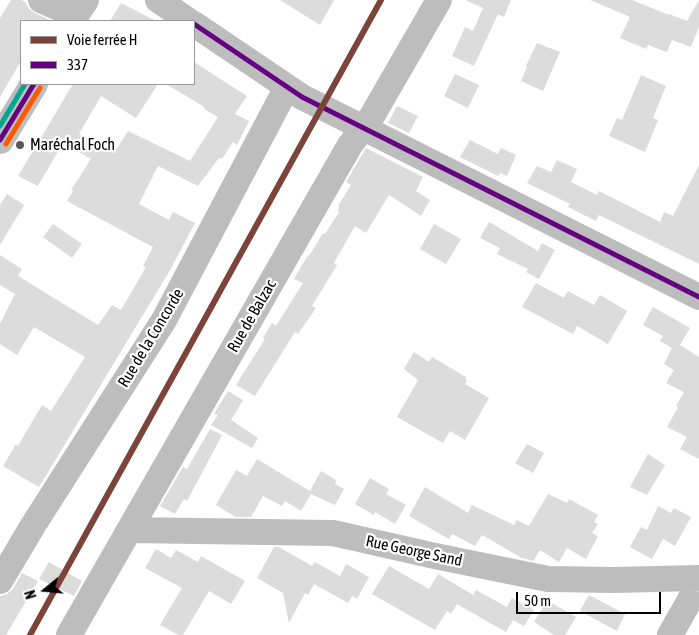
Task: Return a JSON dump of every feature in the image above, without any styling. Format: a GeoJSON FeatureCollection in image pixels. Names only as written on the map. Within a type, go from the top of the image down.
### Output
{"type":"FeatureCollection","features":[{"type":"Feature","properties":{"kind":"main road"},"geometry":{"type":"LineString","coordinates":[[0,140],[33,85]]}},
{"type":"Feature","properties":{"kind":"street"},"geometry":{"type":"LineString","coordinates":[[42,0],[77,12]]}},
{"type":"Feature","properties":{"kind":"street"},"geometry":{"type":"LineString","coordinates":[[158,0],[188,20]]}},
{"type":"Feature","properties":{"kind":"street","name":"Rue de Balzac"},"geometry":{"type":"LineString","coordinates":[[69,635],[350,144],[364,128],[439,0]]}},
{"type":"Feature","properties":{"kind":"street"},"geometry":{"type":"LineString","coordinates":[[195,25],[302,97],[699,297]]}},
{"type":"Feature","properties":{"kind":"street","name":"Rue de la Concorde"},"geometry":{"type":"LineString","coordinates":[[0,581],[32,526],[164,320],[287,88]]}},
{"type":"Feature","properties":{"kind":"street","name":"Rue George Sand"},"geometry":{"type":"LineString","coordinates":[[129,530],[333,533],[548,579],[699,578]]}},
{"type":"Feature","properties":{"kind":"street"},"geometry":{"type":"LineString","coordinates":[[670,635],[699,584]]}},
{"type":"Feature","properties":{"kind":"building"},"geometry":{"type":"Polygon","coordinates":[[[11,0],[22,0],[29,9],[50,20],[20,20],[20,63],[0,97],[0,18],[11,0]]]}},
{"type":"Feature","properties":{"kind":"building"},"geometry":{"type":"Polygon","coordinates":[[[280,0],[334,0],[320,25],[280,0]]]}},
{"type":"Feature","properties":{"kind":"building"},"geometry":{"type":"Polygon","coordinates":[[[465,0],[511,0],[504,17],[498,14],[474,66],[452,56],[465,27],[473,31],[483,8],[465,0]]]}},
{"type":"Feature","properties":{"kind":"building"},"geometry":{"type":"Polygon","coordinates":[[[590,0],[632,0],[687,21],[699,0],[699,27],[691,47],[672,40],[667,52],[648,45],[646,49],[620,38],[630,17],[590,0]]]}},
{"type":"Feature","properties":{"kind":"building"},"geometry":{"type":"Polygon","coordinates":[[[121,3],[154,20],[111,20],[121,3]]]}},
{"type":"Feature","properties":{"kind":"building"},"geometry":{"type":"Polygon","coordinates":[[[537,43],[560,52],[543,91],[521,81],[537,43]]]}},
{"type":"Feature","properties":{"kind":"building"},"geometry":{"type":"Polygon","coordinates":[[[195,63],[247,96],[235,114],[249,121],[237,145],[233,142],[222,159],[219,158],[198,186],[158,166],[139,204],[169,220],[173,212],[195,223],[169,272],[39,487],[3,466],[16,444],[18,446],[42,405],[51,411],[85,357],[34,327],[17,355],[0,344],[0,324],[15,294],[0,285],[0,255],[22,269],[18,276],[98,325],[112,305],[121,310],[146,267],[143,266],[153,247],[67,201],[73,191],[71,190],[91,159],[63,143],[38,186],[18,176],[72,85],[157,85],[136,118],[101,96],[79,134],[114,153],[128,131],[190,161],[218,117],[168,85],[195,85],[195,63]]]}},
{"type":"Feature","properties":{"kind":"building"},"geometry":{"type":"Polygon","coordinates":[[[455,74],[479,85],[468,108],[444,96],[455,74]]]}},
{"type":"Feature","properties":{"kind":"building"},"geometry":{"type":"Polygon","coordinates":[[[641,75],[666,86],[653,118],[658,120],[645,152],[609,136],[617,118],[622,120],[641,75]]]}},
{"type":"Feature","properties":{"kind":"building"},"geometry":{"type":"Polygon","coordinates":[[[397,106],[418,116],[409,133],[388,123],[397,106]]]}},
{"type":"Feature","properties":{"kind":"building"},"geometry":{"type":"Polygon","coordinates":[[[470,140],[498,154],[501,148],[516,155],[507,176],[500,173],[498,176],[460,157],[470,140]]]}},
{"type":"Feature","properties":{"kind":"building"},"geometry":{"type":"Polygon","coordinates":[[[366,148],[423,177],[416,191],[430,200],[421,216],[389,195],[366,233],[355,226],[334,263],[337,265],[312,306],[316,308],[298,334],[295,332],[255,396],[236,385],[265,339],[263,338],[272,323],[276,326],[303,283],[294,279],[308,255],[323,233],[325,234],[339,212],[338,206],[351,185],[346,182],[366,148]]]}},
{"type":"Feature","properties":{"kind":"building"},"geometry":{"type":"Polygon","coordinates":[[[557,160],[577,169],[571,182],[597,195],[599,191],[660,222],[664,212],[673,216],[699,165],[699,264],[599,215],[596,221],[568,207],[570,204],[527,183],[537,166],[551,172],[557,160]]]}},
{"type":"Feature","properties":{"kind":"building"},"geometry":{"type":"Polygon","coordinates":[[[7,194],[24,205],[0,245],[0,205],[7,194]]]}},
{"type":"Feature","properties":{"kind":"building"},"geometry":{"type":"Polygon","coordinates":[[[489,222],[538,251],[542,243],[555,250],[539,279],[526,272],[528,269],[497,254],[500,248],[480,238],[489,222]]]}},
{"type":"Feature","properties":{"kind":"building"},"geometry":{"type":"Polygon","coordinates":[[[53,224],[82,244],[72,258],[43,237],[53,224]]]}},
{"type":"Feature","properties":{"kind":"building"},"geometry":{"type":"Polygon","coordinates":[[[434,224],[461,239],[446,264],[420,249],[434,224]]]}},
{"type":"Feature","properties":{"kind":"building"},"geometry":{"type":"Polygon","coordinates":[[[536,283],[564,298],[568,291],[594,305],[600,295],[627,311],[608,344],[577,326],[573,334],[522,307],[536,283]]]}},
{"type":"Feature","properties":{"kind":"building"},"geometry":{"type":"Polygon","coordinates":[[[653,307],[690,328],[680,345],[699,357],[699,459],[680,449],[687,437],[667,427],[684,392],[666,383],[674,370],[664,364],[672,348],[660,341],[663,336],[643,325],[653,307]]]}},
{"type":"Feature","properties":{"kind":"building"},"geometry":{"type":"Polygon","coordinates":[[[414,352],[429,362],[432,357],[466,377],[465,384],[489,398],[465,440],[450,431],[443,443],[397,417],[418,380],[404,369],[414,352]]]}},
{"type":"Feature","properties":{"kind":"building"},"geometry":{"type":"Polygon","coordinates":[[[228,391],[243,400],[231,420],[258,438],[252,448],[211,425],[218,415],[214,414],[228,391]]]}},
{"type":"Feature","properties":{"kind":"building"},"geometry":{"type":"Polygon","coordinates":[[[210,429],[222,435],[187,501],[184,499],[175,514],[160,506],[183,467],[187,469],[210,429]]]}},
{"type":"Feature","properties":{"kind":"building"},"geometry":{"type":"Polygon","coordinates":[[[527,444],[544,453],[533,473],[515,463],[527,444]]]}},
{"type":"Feature","properties":{"kind":"building"},"geometry":{"type":"Polygon","coordinates":[[[648,454],[665,465],[647,495],[630,487],[648,454]]]}},
{"type":"Feature","properties":{"kind":"building"},"geometry":{"type":"Polygon","coordinates":[[[257,459],[310,491],[321,471],[336,480],[335,484],[344,489],[335,505],[311,494],[301,511],[285,501],[282,506],[263,496],[251,517],[236,517],[216,505],[236,470],[247,476],[257,459]]]}},
{"type":"Feature","properties":{"kind":"building"},"geometry":{"type":"Polygon","coordinates":[[[370,478],[389,489],[386,494],[406,505],[395,524],[375,512],[374,515],[355,504],[370,478]]]}},
{"type":"Feature","properties":{"kind":"building"},"geometry":{"type":"Polygon","coordinates":[[[425,487],[468,513],[472,505],[514,525],[517,520],[529,526],[548,494],[567,503],[569,499],[598,515],[594,522],[598,524],[592,533],[598,536],[586,559],[567,548],[559,562],[540,550],[533,561],[522,558],[482,535],[475,546],[452,534],[449,539],[409,516],[425,487]]]}},
{"type":"Feature","properties":{"kind":"building"},"geometry":{"type":"Polygon","coordinates":[[[658,506],[671,513],[674,508],[691,517],[675,546],[663,539],[652,559],[630,547],[641,527],[647,530],[658,506]]]}},
{"type":"Feature","properties":{"kind":"building"},"geometry":{"type":"Polygon","coordinates":[[[274,547],[279,547],[312,566],[315,562],[340,576],[346,564],[369,577],[357,599],[352,596],[348,603],[314,584],[308,595],[305,593],[289,623],[283,593],[257,578],[274,547]]]}},
{"type":"Feature","properties":{"kind":"building"},"geometry":{"type":"Polygon","coordinates":[[[156,549],[171,558],[176,550],[198,562],[201,556],[245,581],[231,604],[209,591],[183,635],[179,635],[160,625],[182,588],[145,568],[156,549]]]}},
{"type":"Feature","properties":{"kind":"building"},"geometry":{"type":"Polygon","coordinates":[[[49,562],[82,581],[74,596],[39,579],[49,562]]]}},
{"type":"Feature","properties":{"kind":"building"},"geometry":{"type":"Polygon","coordinates":[[[389,566],[429,589],[438,574],[473,595],[476,590],[507,607],[512,598],[534,610],[524,626],[513,620],[506,632],[457,604],[451,614],[447,611],[435,630],[372,594],[389,566]]]}},
{"type":"Feature","properties":{"kind":"building"},"geometry":{"type":"Polygon","coordinates":[[[22,573],[38,581],[6,635],[0,635],[0,596],[7,594],[13,589],[22,573]]]}},
{"type":"Feature","properties":{"kind":"building"},"geometry":{"type":"Polygon","coordinates":[[[589,595],[625,614],[617,631],[580,611],[589,595]]]}},
{"type":"Feature","properties":{"kind":"building"},"geometry":{"type":"Polygon","coordinates":[[[550,602],[576,617],[565,635],[554,635],[534,622],[543,607],[547,607],[550,602]]]}},
{"type":"Feature","properties":{"kind":"rail line","name":"H"},"geometry":{"type":"LineString","coordinates":[[30,635],[381,0]]}},
{"type":"Feature","properties":{"kind":"transit line","name":"337"},"geometry":{"type":"LineString","coordinates":[[195,25],[302,97],[699,297]]}},
{"type":"Feature","properties":{"kind":"transit line"},"geometry":{"type":"LineString","coordinates":[[0,126],[24,85]]}},
{"type":"Feature","properties":{"kind":"transit line","name":"337"},"geometry":{"type":"LineString","coordinates":[[0,140],[33,85]]}},
{"type":"Feature","properties":{"kind":"transit line"},"geometry":{"type":"LineString","coordinates":[[6,144],[40,88]]}},
{"type":"Feature","properties":{"kind":"place","name":"Maréchal Foch"},"geometry":{"type":"Point","coordinates":[20,145]}}]}
